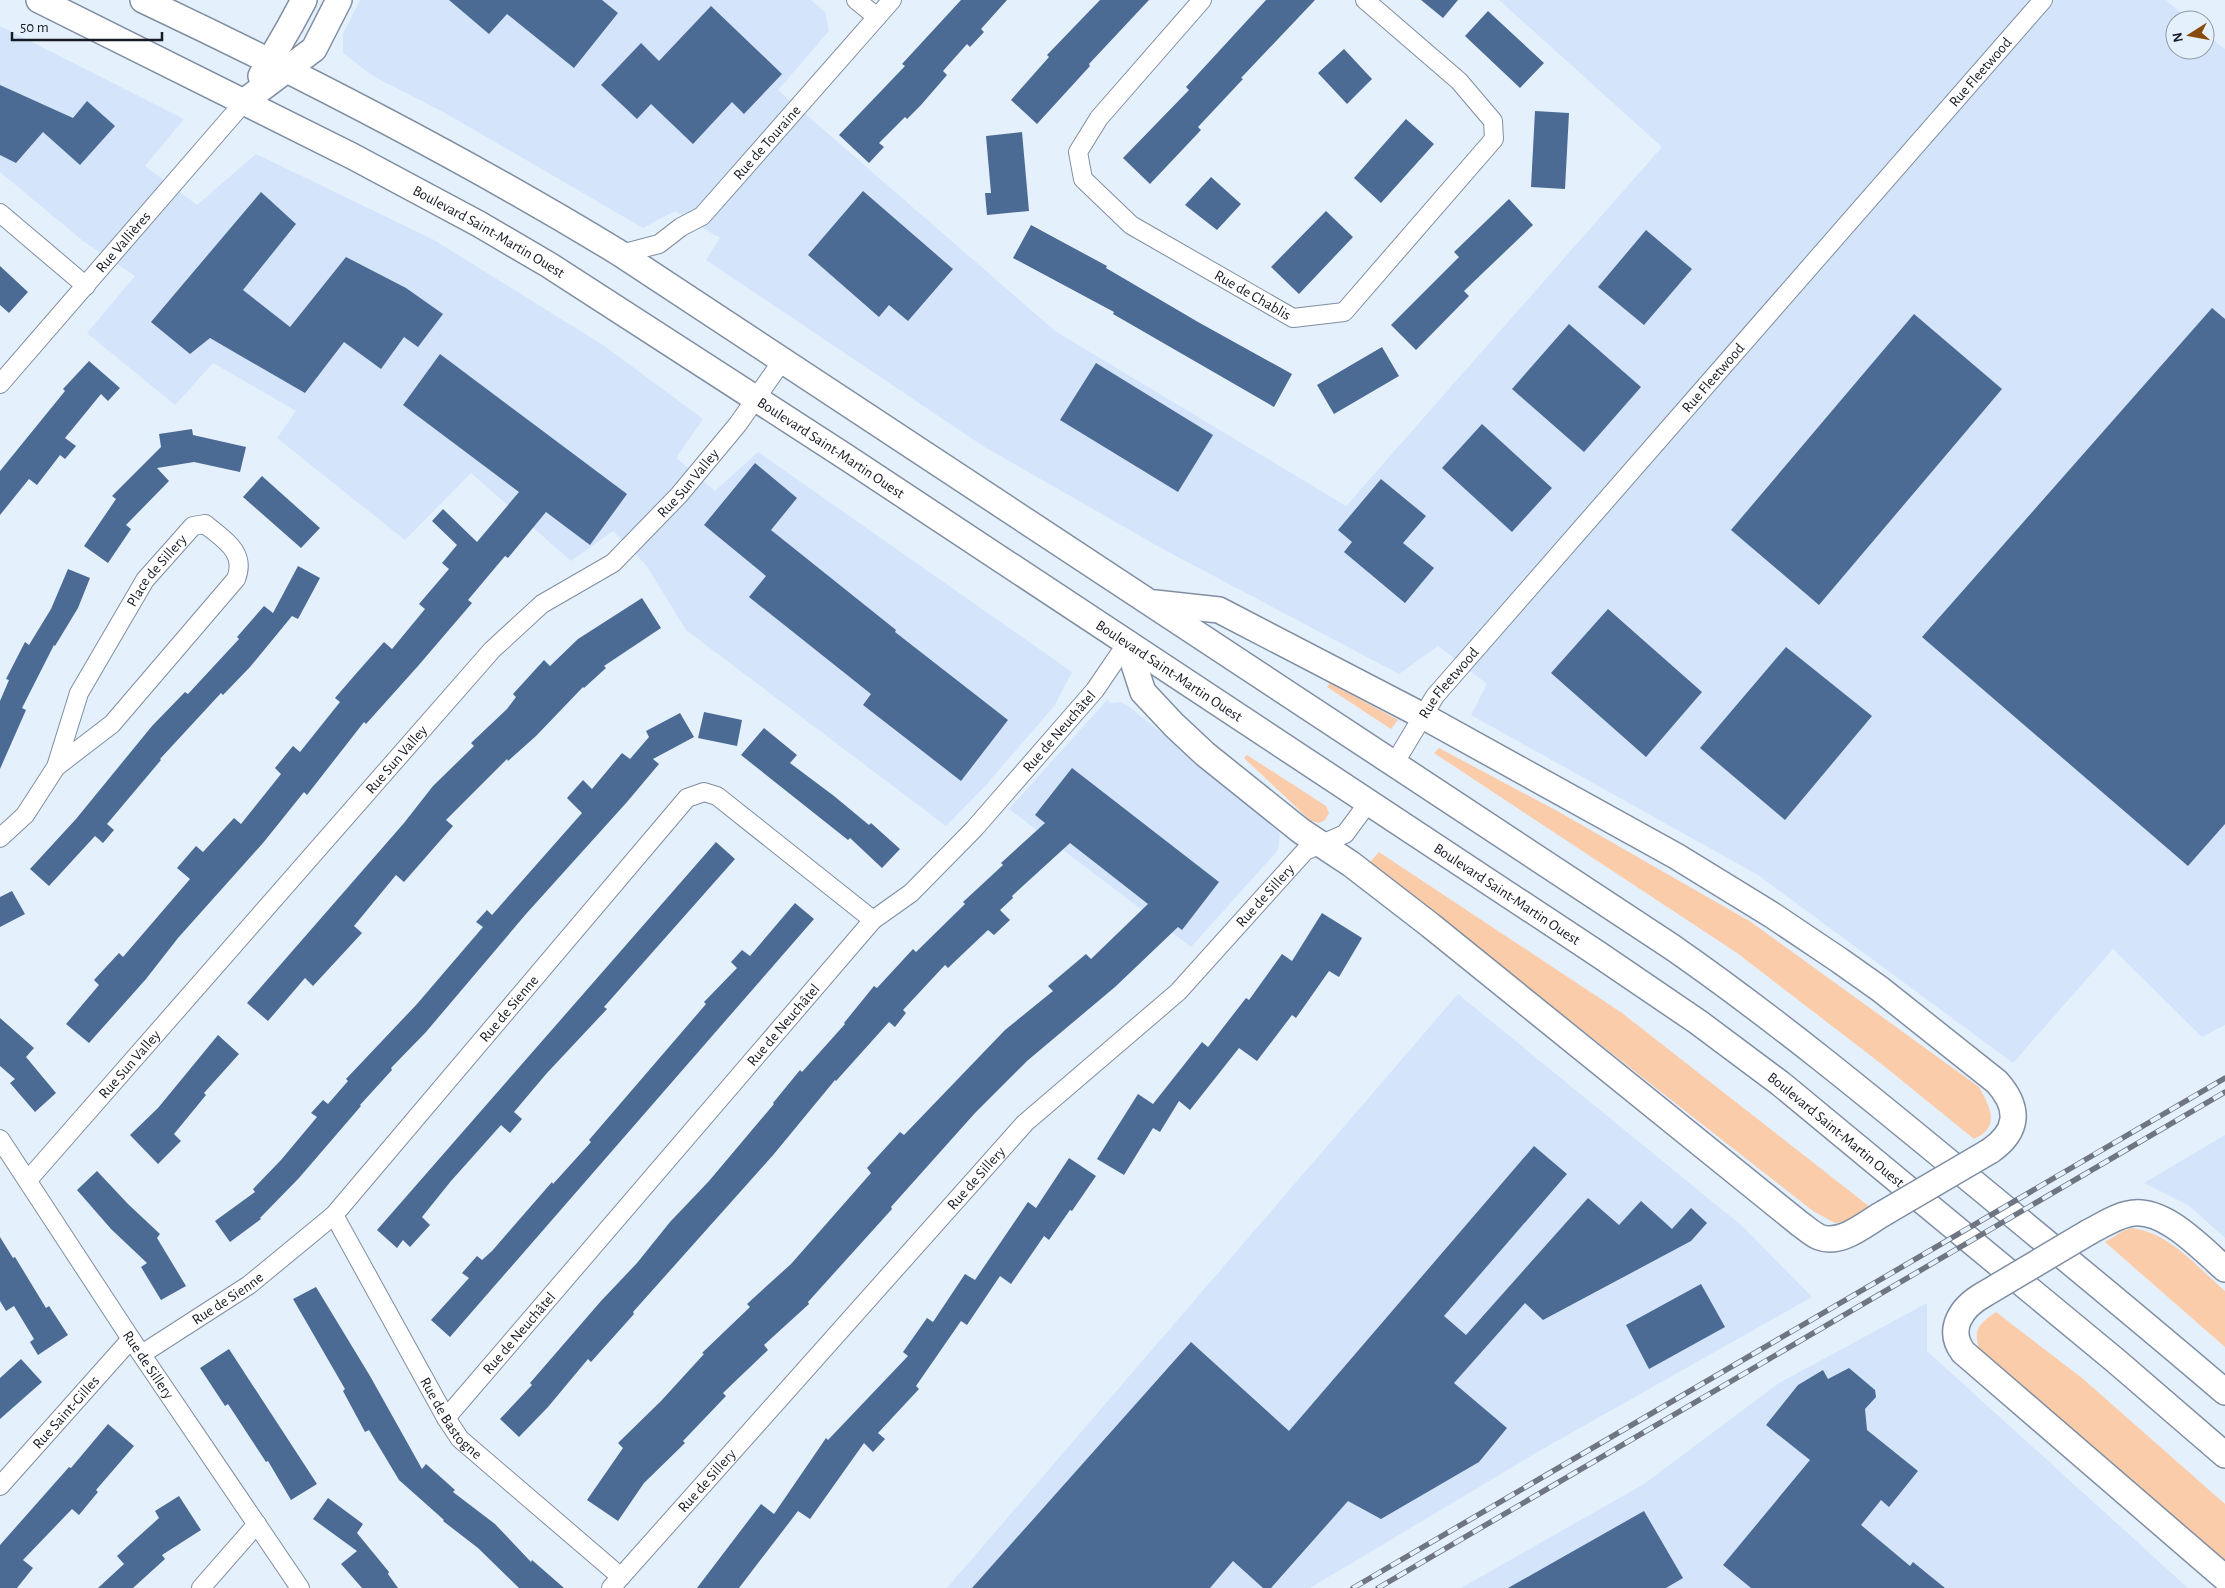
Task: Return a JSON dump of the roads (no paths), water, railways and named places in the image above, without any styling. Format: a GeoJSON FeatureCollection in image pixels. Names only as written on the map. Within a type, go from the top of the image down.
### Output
{"type":"FeatureCollection","features":[{"type":"Feature","properties":{"kind":"main road","name":"Boulevard Saint-Martin Ouest"},"geometry":{"type":"LineString","coordinates":[[39,0],[384,172],[500,236],[556,270],[756,399],[1628,974],[1727,1043],[1865,1152],[2167,1403],[2225,1455]]}},
{"type":"Feature","properties":{"kind":"main road"},"geometry":{"type":"LineString","coordinates":[[143,0],[278,66],[499,183],[621,254],[1672,947],[1764,1013],[1838,1071],[2162,1337],[2225,1392]]}},
{"type":"Feature","properties":{"kind":"main road"},"geometry":{"type":"LineString","coordinates":[[278,66],[304,0]]}},
{"type":"Feature","properties":{"kind":"main road"},"geometry":{"type":"LineString","coordinates":[[244,101],[278,66],[314,49],[340,0]]}},
{"type":"Feature","properties":{"kind":"main road"},"geometry":{"type":"LineString","coordinates":[[1127,643],[1143,692],[1174,725],[1220,766],[1321,845],[1351,864],[1438,931],[1800,1224],[1815,1234],[1830,1239],[1841,1238],[1990,1151],[2006,1138],[2011,1129],[2013,1114],[2008,1094],[1990,1075],[1880,989],[1786,924],[1714,879],[1422,716],[1219,610],[1151,603]]}},
{"type":"Feature","properties":{"kind":"main road"},"geometry":{"type":"LineString","coordinates":[[2225,1270],[2169,1223],[2150,1214],[2128,1214],[2089,1232],[1983,1295],[1966,1307],[1957,1323],[1957,1341],[1964,1352],[2225,1578]]}},
{"type":"Feature","properties":{"kind":"street"},"geometry":{"type":"LineString","coordinates":[[856,0],[877,17]]}},
{"type":"Feature","properties":{"kind":"street","name":"Rue de Touraine"},"geometry":{"type":"LineString","coordinates":[[621,254],[660,244],[681,228],[702,216],[892,0]]}},
{"type":"Feature","properties":{"kind":"street","name":"Rue de Chablis"},"geometry":{"type":"LineString","coordinates":[[1202,0],[1099,118],[1078,152],[1083,179],[1131,225],[1294,318],[1344,312],[1494,139],[1493,121],[1459,82],[1365,0]]}},
{"type":"Feature","properties":{"kind":"street","name":"Rue Fleetwood"},"geometry":{"type":"LineString","coordinates":[[1394,764],[1435,696],[2043,0]]}},
{"type":"Feature","properties":{"kind":"street","name":"Rue Vallières"},"geometry":{"type":"LineString","coordinates":[[0,384],[244,101]]}},
{"type":"Feature","properties":{"kind":"street"},"geometry":{"type":"LineString","coordinates":[[0,213],[86,286]]}},
{"type":"Feature","properties":{"kind":"street","name":"Rue Sun Valley"},"geometry":{"type":"LineString","coordinates":[[28,1180],[492,650],[542,604],[613,563],[679,495],[756,399],[782,361]]}},
{"type":"Feature","properties":{"kind":"street","name":"Place de Sillery"},"geometry":{"type":"LineString","coordinates":[[0,838],[25,815],[56,767],[79,693],[145,580],[193,526],[205,524],[233,546],[240,570],[236,579],[112,724],[56,767]]}},
{"type":"Feature","properties":{"kind":"street","name":"Rue de Neuchâtel"},"geometry":{"type":"LineString","coordinates":[[446,1418],[873,920],[911,892],[974,830],[1095,690],[1127,643]]}},
{"type":"Feature","properties":{"kind":"street","name":"Rue de Sienne"},"geometry":{"type":"LineString","coordinates":[[142,1354],[249,1285],[334,1215],[687,798],[704,792],[717,796],[873,920]]}},
{"type":"Feature","properties":{"kind":"street","name":"Rue de Sillery"},"geometry":{"type":"LineString","coordinates":[[616,1582],[1025,1124],[1178,992],[1301,855],[1345,834],[1368,802]]}},
{"type":"Feature","properties":{"kind":"street","name":"Rue de Sillery"},"geometry":{"type":"LineString","coordinates":[[0,1139],[131,1339],[300,1588]]}},
{"type":"Feature","properties":{"kind":"street","name":"Rue de Bastogne"},"geometry":{"type":"LineString","coordinates":[[334,1215],[446,1418],[460,1439],[616,1582]]}},
{"type":"Feature","properties":{"kind":"street","name":"Rue Saint-Gilles"},"geometry":{"type":"LineString","coordinates":[[0,1486],[131,1339]]}},
{"type":"Feature","properties":{"kind":"street"},"geometry":{"type":"LineString","coordinates":[[201,1588],[257,1524]]}},
{"type":"Feature","properties":{"kind":"railway"},"geometry":{"type":"LineString","coordinates":[[1353,1588],[2225,1078]]}},
{"type":"Feature","properties":{"kind":"railway"},"geometry":{"type":"LineString","coordinates":[[1378,1588],[2225,1092]]}}]}
